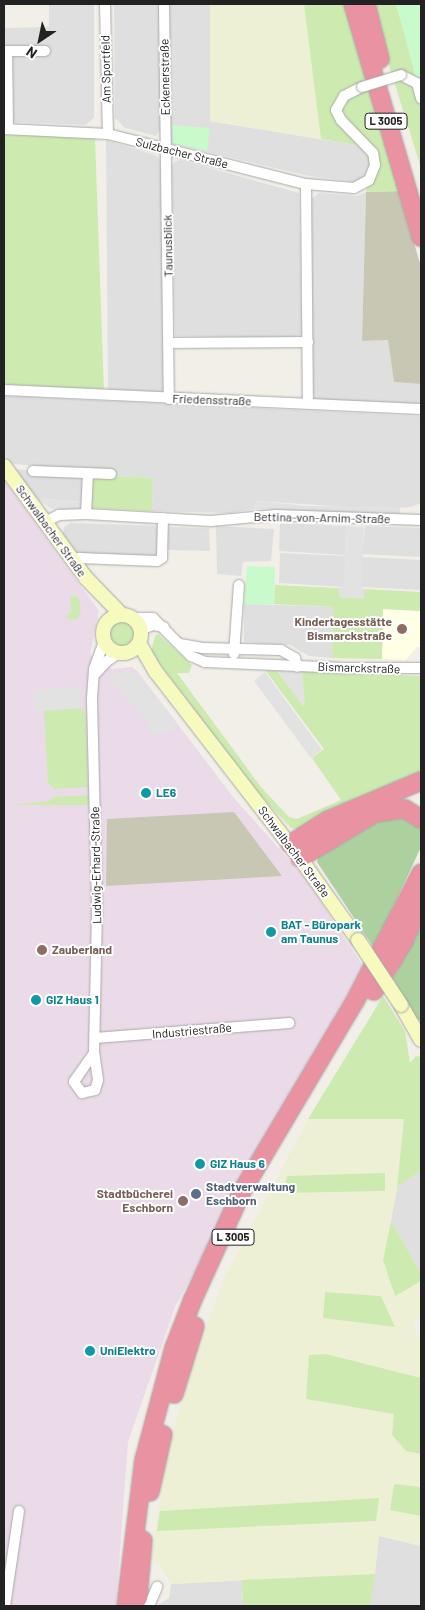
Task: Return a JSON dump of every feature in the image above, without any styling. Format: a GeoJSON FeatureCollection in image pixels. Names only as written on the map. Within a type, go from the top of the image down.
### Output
{"type":"FeatureCollection","features":[{"type":"Feature","properties":{"kind":"highway","name":"L 3005"},"geometry":{"type":"LineString","coordinates":[[353,4],[421,238]]}},
{"type":"Feature","properties":{"kind":"highway","name":"L 3005"},"geometry":{"type":"LineString","coordinates":[[366,4],[421,198]]}},
{"type":"Feature","properties":{"kind":"highway"},"geometry":{"type":"LineString","coordinates":[[295,851],[328,820],[421,782]]}},
{"type":"Feature","properties":{"kind":"highway"},"geometry":{"type":"LineString","coordinates":[[295,851],[375,813],[405,809],[421,819]]}},
{"type":"Feature","properties":{"kind":"highway"},"geometry":{"type":"LineString","coordinates":[[419,888],[421,863]]}},
{"type":"Feature","properties":{"kind":"highway","name":"L 3005"},"geometry":{"type":"LineString","coordinates":[[138,1606],[143,1542],[155,1469],[175,1388],[202,1305],[227,1249],[279,1148],[404,941],[419,888]]}},
{"type":"Feature","properties":{"kind":"highway","name":"L 3005"},"geometry":{"type":"LineString","coordinates":[[126,1606],[144,1460],[174,1348],[193,1299],[250,1176],[355,1001],[419,888]]}},
{"type":"Feature","properties":{"kind":"highway"},"geometry":{"type":"LineString","coordinates":[[404,941],[421,913]]}},
{"type":"Feature","properties":{"kind":"street","name":"Am Sportfeld"},"geometry":{"type":"LineString","coordinates":[[104,4],[108,134]]}},
{"type":"Feature","properties":{"kind":"street","name":"Eckenerstraße"},"geometry":{"type":"LineString","coordinates":[[164,4],[167,149]]}},
{"type":"Feature","properties":{"kind":"street","name":"Sulzbacher Straße"},"geometry":{"type":"LineString","coordinates":[[45,51],[6,51],[6,129],[108,134],[306,184],[354,188],[369,180],[375,165],[373,153],[341,120],[336,110],[344,96],[362,87],[401,75],[417,83],[421,98]]}},
{"type":"Feature","properties":{"kind":"street","name":"Taunusblick"},"geometry":{"type":"LineString","coordinates":[[167,149],[169,399]]}},
{"type":"Feature","properties":{"kind":"street"},"geometry":{"type":"LineString","coordinates":[[306,184],[308,403]]}},
{"type":"Feature","properties":{"kind":"street"},"geometry":{"type":"LineString","coordinates":[[170,343],[308,342]]}},
{"type":"Feature","properties":{"kind":"street","name":"Friedensstraße"},"geometry":{"type":"LineString","coordinates":[[4,390],[169,399],[421,408]]}},
{"type":"Feature","properties":{"kind":"street","name":"Schwalbacher Straße"},"geometry":{"type":"LineString","coordinates":[[4,466],[99,594],[127,617],[140,637],[156,672],[295,851],[358,940],[401,1005],[421,1040]]}},
{"type":"Feature","properties":{"kind":"street"},"geometry":{"type":"LineString","coordinates":[[33,472],[111,474]]}},
{"type":"Feature","properties":{"kind":"street"},"geometry":{"type":"LineString","coordinates":[[86,514],[88,474]]}},
{"type":"Feature","properties":{"kind":"street","name":"Bettina-von-Arnim-Straße"},"geometry":{"type":"LineString","coordinates":[[45,522],[59,515],[86,514],[214,521],[276,515],[421,520]]}},
{"type":"Feature","properties":{"kind":"street"},"geometry":{"type":"LineString","coordinates":[[73,561],[79,558],[157,561],[162,558],[163,518]]}},
{"type":"Feature","properties":{"kind":"street"},"geometry":{"type":"LineString","coordinates":[[234,663],[239,585]]}},
{"type":"Feature","properties":{"kind":"street","name":"Schwalbacher Straße"},"geometry":{"type":"LineString","coordinates":[[99,594],[108,621],[103,632],[104,642],[156,672]]}},
{"type":"Feature","properties":{"kind":"street"},"geometry":{"type":"LineString","coordinates":[[108,621],[127,617]]}},
{"type":"Feature","properties":{"kind":"street","name":"Bismarckstraße"},"geometry":{"type":"LineString","coordinates":[[127,617],[150,617],[164,627],[179,644],[199,660],[297,666],[421,668]]}},
{"type":"Feature","properties":{"kind":"street"},"geometry":{"type":"LineString","coordinates":[[93,677],[106,661],[123,653],[153,625],[164,627]]}},
{"type":"Feature","properties":{"kind":"street","name":"Ludwig-Erhard-Straße"},"geometry":{"type":"LineString","coordinates":[[94,1053],[96,1038],[93,677],[104,642]]}},
{"type":"Feature","properties":{"kind":"street"},"geometry":{"type":"LineString","coordinates":[[179,644],[285,651],[295,658],[297,666]]}},
{"type":"Feature","properties":{"kind":"street","name":"Industriestraße"},"geometry":{"type":"LineString","coordinates":[[96,1038],[289,1023]]}},
{"type":"Feature","properties":{"kind":"street"},"geometry":{"type":"LineString","coordinates":[[5,1606],[19,1511]]}},
{"type":"Feature","properties":{"kind":"street"},"geometry":{"type":"LineString","coordinates":[[149,1606],[157,1587]]}},
{"type":"Feature","properties":{"kind":"shaded area"},"geometry":{"type":"Polygon","coordinates":[[[49,4],[94,4],[94,118],[85,125],[11,122],[9,60],[12,53],[47,55],[51,51],[46,46],[42,49],[4,47],[4,28],[49,27],[49,4]]]}},
{"type":"Feature","properties":{"kind":"shaded area"},"geometry":{"type":"Polygon","coordinates":[[[114,4],[160,4],[160,130],[156,136],[125,128],[115,118],[114,4]]]}},
{"type":"Feature","properties":{"kind":"shaded area"},"geometry":{"type":"Polygon","coordinates":[[[166,4],[210,4],[210,121],[366,147],[369,180],[365,183],[309,176],[170,143],[166,4]]]}},
{"type":"Feature","properties":{"kind":"shaded area"},"geometry":{"type":"Polygon","coordinates":[[[210,4],[304,4],[321,139],[210,121],[210,4]]]}},
{"type":"Feature","properties":{"kind":"shaded area"},"geometry":{"type":"Polygon","coordinates":[[[106,140],[155,155],[163,163],[165,393],[108,390],[106,140]]]}},
{"type":"Feature","properties":{"kind":"shaded area"},"geometry":{"type":"Polygon","coordinates":[[[181,160],[299,193],[302,333],[299,338],[175,336],[172,166],[175,161],[181,160]]]}},
{"type":"Feature","properties":{"kind":"shaded area"},"geometry":{"type":"Polygon","coordinates":[[[399,191],[421,267],[421,384],[394,382],[388,340],[362,341],[366,192],[399,191]]]}},
{"type":"Feature","properties":{"kind":"shaded area"},"geometry":{"type":"Polygon","coordinates":[[[366,192],[362,341],[388,340],[394,382],[421,384],[421,406],[315,400],[312,397],[310,200],[319,193],[357,196],[366,192]]]}},
{"type":"Feature","properties":{"kind":"shaded area"},"geometry":{"type":"Polygon","coordinates":[[[4,396],[421,416],[421,503],[411,507],[382,509],[256,501],[255,509],[230,513],[152,511],[153,478],[114,476],[114,471],[12,464],[4,454],[4,396]]]}},
{"type":"Feature","properties":{"kind":"shaded area"},"geometry":{"type":"Polygon","coordinates":[[[14,469],[28,470],[29,475],[83,476],[82,502],[36,498],[14,469]]]}},
{"type":"Feature","properties":{"kind":"shaded area"},"geometry":{"type":"Polygon","coordinates":[[[4,480],[99,611],[90,654],[111,669],[132,667],[138,672],[234,798],[306,879],[363,966],[175,1307],[128,1442],[116,1606],[4,1606],[4,480]]]}},
{"type":"Feature","properties":{"kind":"shaded area"},"geometry":{"type":"Polygon","coordinates":[[[35,498],[82,502],[82,509],[52,509],[35,498]]]}},
{"type":"Feature","properties":{"kind":"shaded area"},"geometry":{"type":"Polygon","coordinates":[[[256,501],[309,506],[400,507],[400,515],[255,509],[256,501]]]}},
{"type":"Feature","properties":{"kind":"shaded area"},"geometry":{"type":"Polygon","coordinates":[[[71,523],[158,526],[157,558],[80,557],[63,534],[64,527],[71,523]]]}},
{"type":"Feature","properties":{"kind":"shaded area"},"geometry":{"type":"Polygon","coordinates":[[[280,523],[346,526],[345,555],[279,551],[280,523]]]}},
{"type":"Feature","properties":{"kind":"shaded area"},"geometry":{"type":"Polygon","coordinates":[[[216,526],[274,529],[271,561],[243,562],[241,576],[217,574],[216,526]]]}},
{"type":"Feature","properties":{"kind":"shaded area"},"geometry":{"type":"Polygon","coordinates":[[[346,526],[364,527],[361,587],[364,589],[364,598],[339,597],[339,588],[344,587],[346,526]]]}},
{"type":"Feature","properties":{"kind":"shaded area"},"geometry":{"type":"Polygon","coordinates":[[[365,526],[421,528],[421,557],[362,554],[365,526]]]}},
{"type":"Feature","properties":{"kind":"shaded area"},"geometry":{"type":"Polygon","coordinates":[[[167,527],[209,528],[210,551],[167,550],[167,527]]]}},
{"type":"Feature","properties":{"kind":"shaded area"},"geometry":{"type":"Polygon","coordinates":[[[280,553],[346,556],[344,587],[279,583],[280,553]]]}},
{"type":"Feature","properties":{"kind":"shaded area"},"geometry":{"type":"Polygon","coordinates":[[[362,557],[421,560],[421,590],[361,587],[362,557]]]}},
{"type":"Feature","properties":{"kind":"shaded area"},"geometry":{"type":"Polygon","coordinates":[[[244,604],[333,607],[332,658],[309,656],[290,645],[244,642],[244,604]]]}},
{"type":"Feature","properties":{"kind":"shaded area","name":"Kindertagesstätte Bismarckstraße"},"geometry":{"type":"Polygon","coordinates":[[[383,609],[421,611],[421,647],[417,647],[406,660],[382,659],[383,609]]]}},
{"type":"Feature","properties":{"kind":"shaded area"},"geometry":{"type":"Polygon","coordinates":[[[128,671],[145,682],[177,726],[174,731],[149,734],[148,721],[108,678],[118,672],[128,671]]]}},
{"type":"Feature","properties":{"kind":"shaded area"},"geometry":{"type":"Polygon","coordinates":[[[278,671],[302,671],[305,706],[302,705],[278,671]]]}},
{"type":"Feature","properties":{"kind":"shaded area"},"geometry":{"type":"Polygon","coordinates":[[[265,672],[322,750],[311,758],[254,681],[265,672]]]}},
{"type":"Feature","properties":{"kind":"shaded area"},"geometry":{"type":"Polygon","coordinates":[[[79,686],[81,708],[35,711],[33,690],[79,686]]]}},
{"type":"Feature","properties":{"kind":"shaded area"},"geometry":{"type":"Polygon","coordinates":[[[234,812],[282,876],[106,886],[107,819],[234,812]]]}},
{"type":"Feature","properties":{"kind":"shaded area"},"geometry":{"type":"Polygon","coordinates":[[[308,1119],[405,1119],[397,1188],[383,1260],[395,1296],[421,1281],[421,1318],[412,1324],[421,1341],[421,1378],[326,1354],[310,1355],[306,1399],[395,1414],[406,1451],[421,1454],[421,1487],[394,1484],[390,1509],[421,1516],[421,1546],[379,1536],[375,1574],[171,1584],[159,1564],[150,1560],[169,1445],[194,1359],[225,1276],[308,1119]],[[287,1177],[283,1193],[385,1191],[287,1177]],[[379,1498],[157,1530],[375,1521],[379,1498]]]}},
{"type":"Feature","properties":{"kind":"shaded area"},"geometry":{"type":"Polygon","coordinates":[[[421,1171],[421,1273],[391,1221],[397,1187],[421,1171]]]}},
{"type":"Feature","properties":{"kind":"shaded area"},"geometry":{"type":"Polygon","coordinates":[[[379,1536],[421,1546],[421,1606],[370,1606],[379,1536]]]}},
{"type":"Feature","properties":{"kind":"shaded area"},"geometry":{"type":"Polygon","coordinates":[[[242,1580],[243,1606],[156,1606],[169,1598],[171,1584],[242,1580]]]}},
{"type":"Feature","properties":{"kind":"green space"},"geometry":{"type":"Polygon","coordinates":[[[304,4],[350,4],[359,47],[399,191],[366,192],[369,180],[366,147],[321,139],[304,4]]]}},
{"type":"Feature","properties":{"kind":"green space"},"geometry":{"type":"Polygon","coordinates":[[[375,4],[396,4],[406,39],[421,98],[421,168],[384,49],[375,4]]]}},
{"type":"Feature","properties":{"kind":"green space"},"geometry":{"type":"Polygon","coordinates":[[[396,4],[421,4],[421,98],[406,39],[396,4]]]}},
{"type":"Feature","properties":{"kind":"green space"},"geometry":{"type":"Polygon","coordinates":[[[172,125],[210,128],[207,151],[173,143],[172,125]]]}},
{"type":"Feature","properties":{"kind":"green space"},"geometry":{"type":"Polygon","coordinates":[[[4,135],[95,137],[104,392],[4,385],[4,135]]]}},
{"type":"Feature","properties":{"kind":"green space"},"geometry":{"type":"Polygon","coordinates":[[[91,475],[153,478],[152,511],[89,508],[91,475]]]}},
{"type":"Feature","properties":{"kind":"green space"},"geometry":{"type":"Polygon","coordinates":[[[247,566],[275,567],[274,604],[244,604],[247,566]]]}},
{"type":"Feature","properties":{"kind":"green space"},"geometry":{"type":"Polygon","coordinates":[[[275,585],[339,588],[340,597],[363,598],[364,589],[421,592],[421,611],[383,609],[382,659],[332,658],[333,607],[274,604],[275,585]]]}},
{"type":"Feature","properties":{"kind":"green space"},"geometry":{"type":"Polygon","coordinates":[[[70,596],[78,597],[80,603],[81,613],[76,620],[65,618],[71,612],[70,596]]]}},
{"type":"Feature","properties":{"kind":"green space"},"geometry":{"type":"Polygon","coordinates":[[[121,618],[127,619],[132,623],[136,628],[136,640],[132,645],[127,649],[121,650],[115,649],[110,645],[106,640],[105,634],[106,628],[110,623],[115,619],[121,618]]]}},
{"type":"Feature","properties":{"kind":"green space"},"geometry":{"type":"Polygon","coordinates":[[[158,634],[192,665],[189,673],[177,673],[261,787],[289,817],[297,819],[341,800],[312,758],[324,749],[265,670],[277,671],[304,706],[302,671],[421,676],[421,775],[299,830],[291,828],[251,785],[151,652],[155,636],[158,634]]]}},
{"type":"Feature","properties":{"kind":"green space"},"geometry":{"type":"Polygon","coordinates":[[[81,708],[85,713],[88,787],[54,789],[48,783],[44,711],[81,708]]]}},
{"type":"Feature","properties":{"kind":"green space"},"geometry":{"type":"Polygon","coordinates":[[[88,795],[88,805],[8,805],[50,801],[53,797],[88,795]]]}},
{"type":"Feature","properties":{"kind":"green space"},"geometry":{"type":"Polygon","coordinates":[[[402,812],[417,821],[421,829],[421,847],[374,948],[317,862],[320,852],[368,824],[402,812]]]}},
{"type":"Feature","properties":{"kind":"green space"},"geometry":{"type":"Polygon","coordinates":[[[421,924],[421,1021],[415,1018],[393,979],[421,924]]]}},
{"type":"Feature","properties":{"kind":"green space"},"geometry":{"type":"Polygon","coordinates":[[[383,996],[405,1031],[410,1063],[416,1056],[421,1057],[421,1171],[397,1187],[404,1119],[308,1119],[383,996]]]}},
{"type":"Feature","properties":{"kind":"green space"},"geometry":{"type":"Polygon","coordinates":[[[385,1173],[385,1191],[283,1193],[287,1176],[385,1173]]]}},
{"type":"Feature","properties":{"kind":"green space"},"geometry":{"type":"Polygon","coordinates":[[[391,1221],[421,1273],[421,1281],[395,1296],[383,1260],[391,1221]]]}},
{"type":"Feature","properties":{"kind":"green space"},"geometry":{"type":"Polygon","coordinates":[[[325,1292],[381,1296],[395,1327],[323,1318],[325,1292]]]}},
{"type":"Feature","properties":{"kind":"green space"},"geometry":{"type":"Polygon","coordinates":[[[326,1354],[421,1378],[421,1454],[406,1451],[392,1435],[394,1414],[306,1399],[309,1355],[326,1354]]]}},
{"type":"Feature","properties":{"kind":"green space"},"geometry":{"type":"Polygon","coordinates":[[[394,1484],[421,1487],[421,1516],[390,1510],[394,1484]]]}},
{"type":"Feature","properties":{"kind":"green space"},"geometry":{"type":"Polygon","coordinates":[[[379,1498],[376,1521],[157,1531],[160,1511],[379,1498]]]}},
{"type":"Feature","properties":{"kind":"green space"},"geometry":{"type":"Polygon","coordinates":[[[375,1574],[370,1606],[243,1606],[242,1580],[375,1574]]]}},
{"type":"Feature","properties":{"kind":"place","name":"Kindertagesstätte Bismarckstraße"},"geometry":{"type":"Point","coordinates":[402,629]}},
{"type":"Feature","properties":{"kind":"place","name":"LE6"},"geometry":{"type":"Point","coordinates":[146,793]}},
{"type":"Feature","properties":{"kind":"place","name":"BAT - Büropark am Taunus"},"geometry":{"type":"Point","coordinates":[271,932]}},
{"type":"Feature","properties":{"kind":"place","name":"Zauberland"},"geometry":{"type":"Point","coordinates":[42,950]}},
{"type":"Feature","properties":{"kind":"place","name":"GIZ Haus 1"},"geometry":{"type":"Point","coordinates":[36,1000]}},
{"type":"Feature","properties":{"kind":"place","name":"GIZ Haus 6"},"geometry":{"type":"Point","coordinates":[200,1164]}},
{"type":"Feature","properties":{"kind":"place","name":"Stadtverwaltung Eschborn"},"geometry":{"type":"Point","coordinates":[196,1194]}},
{"type":"Feature","properties":{"kind":"place","name":"Stadtbücherei Eschborn"},"geometry":{"type":"Point","coordinates":[183,1201]}},
{"type":"Feature","properties":{"kind":"place","name":"UniElektro"},"geometry":{"type":"Point","coordinates":[90,1351]}}]}
